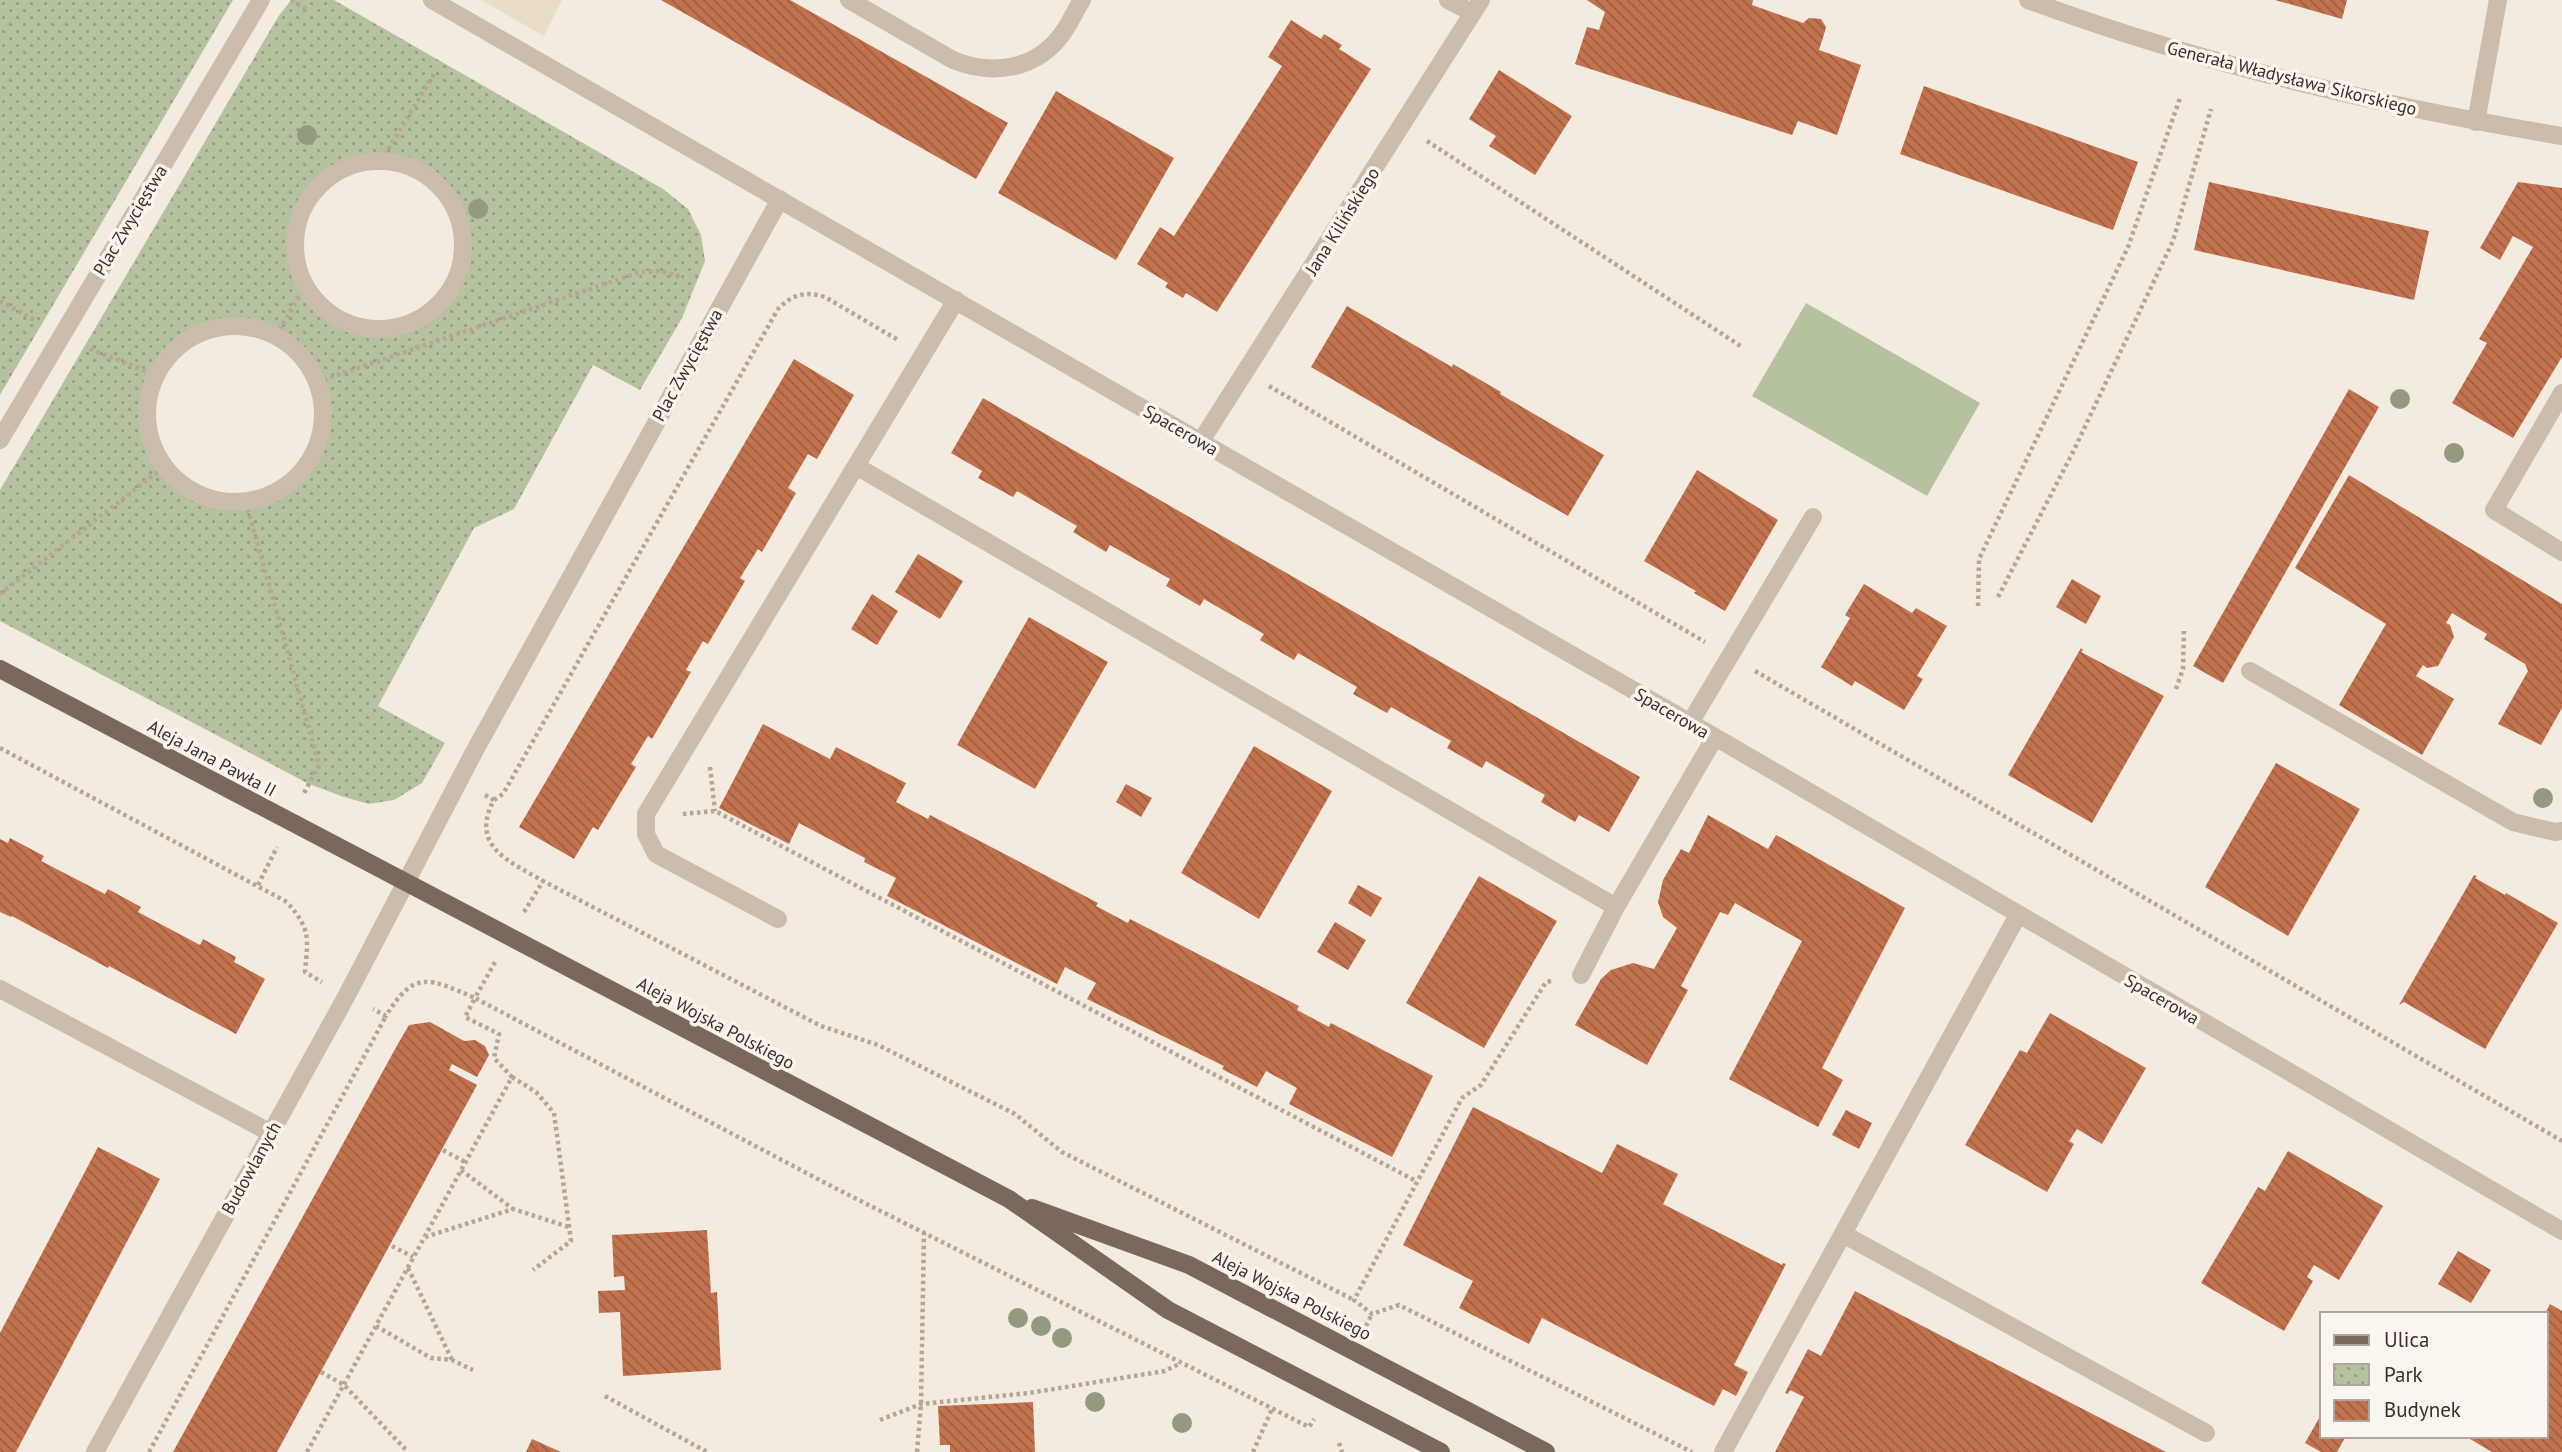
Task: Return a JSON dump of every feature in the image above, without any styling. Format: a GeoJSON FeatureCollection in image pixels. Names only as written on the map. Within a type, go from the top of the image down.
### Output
{"type":"FeatureCollection","features":[{"type":"Feature","properties":{"kind":"main road","name":"Aleja Jana Pawła II"},"geometry":{"type":"LineString","coordinates":[[0,669],[404,883]]}},
{"type":"Feature","properties":{"kind":"main road","name":"Aleja Wojska Polskiego"},"geometry":{"type":"LineString","coordinates":[[404,883],[1009,1199],[1168,1310],[1441,1452]]}},
{"type":"Feature","properties":{"kind":"main road","name":"Aleja Wojska Polskiego"},"geometry":{"type":"LineString","coordinates":[[1009,1199],[1189,1265],[1546,1452]]}},
{"type":"Feature","properties":{"kind":"street","name":"Plac Zwycięstwa"},"geometry":{"type":"LineString","coordinates":[[0,440],[261,0]]}},
{"type":"Feature","properties":{"kind":"street"},"geometry":{"type":"LineString","coordinates":[[432,0],[780,199]]}},
{"type":"Feature","properties":{"kind":"street"},"geometry":{"type":"LineString","coordinates":[[849,0],[953,60],[969,67],[989,70],[1008,69],[1038,57],[1062,33],[1082,0]]}},
{"type":"Feature","properties":{"kind":"street"},"geometry":{"type":"LineString","coordinates":[[1448,0],[1477,6]]}},
{"type":"Feature","properties":{"kind":"street","name":"Generała Władysława Sikorskiego"},"geometry":{"type":"LineString","coordinates":[[2028,0],[2136,38],[2204,58],[2339,92],[2476,122],[2562,136]]}},
{"type":"Feature","properties":{"kind":"street"},"geometry":{"type":"LineString","coordinates":[[2476,122],[2498,0]]}},
{"type":"Feature","properties":{"kind":"street","name":"Jana Kilińskiego"},"geometry":{"type":"LineString","coordinates":[[1201,441],[1477,6]]}},
{"type":"Feature","properties":{"kind":"street"},"geometry":{"type":"LineString","coordinates":[[381,161],[400,163],[425,174],[439,186],[451,200],[459,217],[464,244],[462,263],[452,289],[440,304],[426,316],[401,327],[383,329],[355,326],[323,308],[305,286],[298,270],[295,244],[299,218],[317,187],[338,171],[363,162],[381,161]]}},
{"type":"Feature","properties":{"kind":"street","name":"Plac Zwycięstwa"},"geometry":{"type":"LineString","coordinates":[[404,883],[780,199]]}},
{"type":"Feature","properties":{"kind":"street","name":"Spacerowa"},"geometry":{"type":"LineString","coordinates":[[780,199],[1715,737],[2562,1231]]}},
{"type":"Feature","properties":{"kind":"street"},"geometry":{"type":"LineString","coordinates":[[778,919],[656,854],[646,834],[646,814],[956,300]]}},
{"type":"Feature","properties":{"kind":"street"},"geometry":{"type":"LineString","coordinates":[[242,327],[276,336],[300,355],[317,382],[323,404],[322,427],[311,459],[297,477],[278,491],[246,502],[218,500],[201,495],[178,480],[165,466],[153,446],[148,422],[149,398],[156,375],[178,348],[207,331],[242,327]]}},
{"type":"Feature","properties":{"kind":"street"},"geometry":{"type":"LineString","coordinates":[[2562,393],[2494,510],[2562,552]]}},
{"type":"Feature","properties":{"kind":"street"},"geometry":{"type":"LineString","coordinates":[[856,466],[1616,907]]}},
{"type":"Feature","properties":{"kind":"street"},"geometry":{"type":"LineString","coordinates":[[1690,723],[1813,517]]}},
{"type":"Feature","properties":{"kind":"street"},"geometry":{"type":"LineString","coordinates":[[2250,671],[2513,822],[2555,832],[2562,831]]}},
{"type":"Feature","properties":{"kind":"street"},"geometry":{"type":"LineString","coordinates":[[1581,975],[1616,907],[1715,737]]}},
{"type":"Feature","properties":{"kind":"street","name":"Budowlanych"},"geometry":{"type":"LineString","coordinates":[[95,1452],[347,995],[404,883]]}},
{"type":"Feature","properties":{"kind":"street"},"geometry":{"type":"LineString","coordinates":[[1723,1452],[2018,915]]}},
{"type":"Feature","properties":{"kind":"street"},"geometry":{"type":"LineString","coordinates":[[0,989],[271,1133]]}},
{"type":"Feature","properties":{"kind":"street"},"geometry":{"type":"LineString","coordinates":[[1843,1234],[2206,1433]]}},
{"type":"Feature","properties":{"kind":"path"},"geometry":{"type":"LineString","coordinates":[[291,0],[306,9]]}},
{"type":"Feature","properties":{"kind":"path"},"geometry":{"type":"LineString","coordinates":[[381,161],[433,74]]}},
{"type":"Feature","properties":{"kind":"path"},"geometry":{"type":"LineString","coordinates":[[1978,606],[1979,559],[2128,247],[2179,98]]}},
{"type":"Feature","properties":{"kind":"path"},"geometry":{"type":"LineString","coordinates":[[1998,597],[2072,454],[2173,241],[2211,109]]}},
{"type":"Feature","properties":{"kind":"path"},"geometry":{"type":"LineString","coordinates":[[1403,124],[1742,347]]}},
{"type":"Feature","properties":{"kind":"path"},"geometry":{"type":"LineString","coordinates":[[317,382],[640,272],[662,271],[684,278]]}},
{"type":"Feature","properties":{"kind":"path"},"geometry":{"type":"LineString","coordinates":[[276,336],[305,286]]}},
{"type":"Feature","properties":{"kind":"path"},"geometry":{"type":"LineString","coordinates":[[542,881],[506,860],[491,846],[485,834],[489,810],[494,800],[503,794],[767,327],[785,302],[802,293],[825,297],[923,355]]}},
{"type":"Feature","properties":{"kind":"path"},"geometry":{"type":"LineString","coordinates":[[0,301],[97,353],[156,375]]}},
{"type":"Feature","properties":{"kind":"path"},"geometry":{"type":"LineString","coordinates":[[1267,385],[2562,1141]]}},
{"type":"Feature","properties":{"kind":"path"},"geometry":{"type":"LineString","coordinates":[[0,594],[165,466]]}},
{"type":"Feature","properties":{"kind":"path"},"geometry":{"type":"LineString","coordinates":[[246,502],[318,765],[258,885]]}},
{"type":"Feature","properties":{"kind":"path"},"geometry":{"type":"LineString","coordinates":[[2176,689],[2183,669],[2184,631]]}},
{"type":"Feature","properties":{"kind":"path"},"geometry":{"type":"LineString","coordinates":[[0,748],[287,902],[305,927],[307,936],[304,972],[386,1016]]}},
{"type":"Feature","properties":{"kind":"path"},"geometry":{"type":"LineString","coordinates":[[459,780],[494,800]]}},
{"type":"Feature","properties":{"kind":"path"},"geometry":{"type":"LineString","coordinates":[[646,814],[715,811],[1416,1181]]}},
{"type":"Feature","properties":{"kind":"path"},"geometry":{"type":"LineString","coordinates":[[1581,975],[1546,982],[1481,1085],[1462,1098],[1354,1300],[1372,1314],[1399,1305],[1692,1452]]}},
{"type":"Feature","properties":{"kind":"path"},"geometry":{"type":"LineString","coordinates":[[149,1452],[386,1016],[406,988],[418,983],[441,983],[475,998],[465,1017],[499,1034],[494,1058],[512,1077],[536,1092],[554,1113],[570,1241],[533,1270]]}},
{"type":"Feature","properties":{"kind":"path"},"geometry":{"type":"LineString","coordinates":[[307,1452],[512,1077]]}},
{"type":"Feature","properties":{"kind":"path"},"geometry":{"type":"LineString","coordinates":[[443,1150],[465,1162]]}},
{"type":"Feature","properties":{"kind":"path"},"geometry":{"type":"LineString","coordinates":[[461,1170],[513,1209],[569,1227]]}},
{"type":"Feature","properties":{"kind":"path"},"geometry":{"type":"LineString","coordinates":[[424,1237],[513,1209]]}},
{"type":"Feature","properties":{"kind":"path"},"geometry":{"type":"LineString","coordinates":[[916,1452],[921,1404],[924,1233]]}},
{"type":"Feature","properties":{"kind":"path"},"geometry":{"type":"LineString","coordinates":[[391,1246],[413,1257]]}},
{"type":"Feature","properties":{"kind":"path"},"geometry":{"type":"LineString","coordinates":[[408,1267],[452,1360]]}},
{"type":"Feature","properties":{"kind":"path"},"geometry":{"type":"LineString","coordinates":[[376,1326],[431,1358],[452,1360],[473,1370]]}},
{"type":"Feature","properties":{"kind":"path"},"geometry":{"type":"LineString","coordinates":[[880,1420],[921,1404],[1043,1391],[1165,1371],[1181,1363]]}},
{"type":"Feature","properties":{"kind":"path"},"geometry":{"type":"LineString","coordinates":[[321,1372],[344,1385],[408,1452]]}},
{"type":"Feature","properties":{"kind":"path"},"geometry":{"type":"LineString","coordinates":[[605,1396],[707,1452]]}},
{"type":"Feature","properties":{"kind":"path"},"geometry":{"type":"LineString","coordinates":[[1253,1452],[1272,1409]]}},
{"type":"Feature","properties":{"kind":"path"},"geometry":{"type":"LineString","coordinates":[[1339,1443],[1342,1452]]}},
{"type":"Feature","properties":{"kind":"green space"},"geometry":{"type":"Polygon","coordinates":[[[0,0],[233,0],[0,395],[0,0]]]}},
{"type":"Feature","properties":{"kind":"green space"},"geometry":{"type":"Polygon","coordinates":[[[291,0],[334,0],[663,189],[688,209],[701,235],[705,261],[682,318],[640,390],[593,365],[514,509],[474,528],[378,706],[445,743],[422,783],[394,800],[369,804],[309,784],[0,621],[0,490],[278,17],[291,0]],[[381,161],[358,164],[328,178],[306,204],[295,236],[298,269],[314,298],[342,321],[369,328],[407,325],[435,309],[454,284],[463,254],[460,223],[446,194],[420,172],[381,161]],[[230,326],[205,333],[183,345],[166,361],[154,381],[147,403],[147,426],[154,449],[169,472],[189,489],[204,496],[230,501],[268,497],[296,479],[314,452],[322,420],[318,387],[302,357],[273,335],[230,326]]]}},
{"type":"Feature","properties":{"kind":"green space"},"geometry":{"type":"Polygon","coordinates":[[[1806,303],[1980,403],[1927,496],[1752,396],[1806,303]]]}},
{"type":"Feature","properties":{"kind":"shaded area"},"geometry":{"type":"Polygon","coordinates":[[[481,0],[562,0],[544,36],[481,0]]]}},
{"type":"Feature","properties":{"kind":"building"},"geometry":{"type":"Polygon","coordinates":[[[661,0],[790,0],[1008,123],[976,179],[661,0]]]}},
{"type":"Feature","properties":{"kind":"building"},"geometry":{"type":"Polygon","coordinates":[[[1587,0],[1753,0],[1752,5],[1803,23],[1809,18],[1821,19],[1826,27],[1819,50],[1861,65],[1837,135],[1798,121],[1792,135],[1575,64],[1587,27],[1599,30],[1605,12],[1587,0]]]}},
{"type":"Feature","properties":{"kind":"building"},"geometry":{"type":"Polygon","coordinates":[[[2275,0],[2347,0],[2342,19],[2275,0]]]}},
{"type":"Feature","properties":{"kind":"building"},"geometry":{"type":"Polygon","coordinates":[[[1291,20],[1321,39],[1324,34],[1342,45],[1339,49],[1371,69],[1217,312],[1186,293],[1183,298],[1165,287],[1168,283],[1137,264],[1160,227],[1174,236],[1282,66],[1268,57],[1291,20]]]}},
{"type":"Feature","properties":{"kind":"building"},"geometry":{"type":"Polygon","coordinates":[[[1499,70],[1572,116],[1535,175],[1489,146],[1496,136],[1469,119],[1499,70]]]}},
{"type":"Feature","properties":{"kind":"building"},"geometry":{"type":"Polygon","coordinates":[[[1924,86],[2138,162],[2113,230],[1900,154],[1924,86]]]}},
{"type":"Feature","properties":{"kind":"building"},"geometry":{"type":"Polygon","coordinates":[[[1056,91],[1174,158],[1116,260],[998,193],[1056,91]]]}},
{"type":"Feature","properties":{"kind":"building"},"geometry":{"type":"Polygon","coordinates":[[[2209,182],[2429,231],[2414,300],[2194,250],[2209,182]]]}},
{"type":"Feature","properties":{"kind":"building"},"geometry":{"type":"Polygon","coordinates":[[[2518,182],[2562,188],[2562,357],[2513,438],[2452,403],[2487,343],[2479,339],[2533,247],[2513,236],[2500,260],[2480,248],[2518,182]]]}},
{"type":"Feature","properties":{"kind":"building"},"geometry":{"type":"Polygon","coordinates":[[[1347,306],[1452,367],[1453,364],[1604,455],[1568,516],[1311,367],[1347,306]]]}},
{"type":"Feature","properties":{"kind":"building"},"geometry":{"type":"Polygon","coordinates":[[[794,359],[854,395],[817,459],[808,454],[788,488],[796,493],[762,552],[758,549],[740,578],[745,581],[708,644],[703,641],[686,670],[691,672],[652,739],[648,736],[631,764],[636,767],[598,830],[593,827],[574,859],[519,827],[794,359]]]}},
{"type":"Feature","properties":{"kind":"building"},"geometry":{"type":"Polygon","coordinates":[[[2349,389],[2379,407],[2223,683],[2193,666],[2349,389]]]}},
{"type":"Feature","properties":{"kind":"building"},"geometry":{"type":"Polygon","coordinates":[[[983,398],[1640,777],[1609,832],[1579,815],[1575,822],[1541,802],[1545,795],[1486,761],[1482,768],[1447,748],[1451,741],[1391,707],[1387,713],[1353,694],[1357,687],[1298,653],[1294,660],[1260,640],[1264,634],[1204,599],[1200,606],[1166,586],[1170,579],[1110,545],[1106,552],[1073,532],[1077,526],[1017,491],[1013,497],[978,478],[982,471],[951,453],[983,398]]]}},
{"type":"Feature","properties":{"kind":"building"},"geometry":{"type":"Polygon","coordinates":[[[1697,470],[1778,520],[1725,611],[1644,561],[1697,470]]]}},
{"type":"Feature","properties":{"kind":"building"},"geometry":{"type":"Polygon","coordinates":[[[2349,475],[2562,604],[2562,708],[2541,745],[2498,724],[2528,671],[2525,664],[2484,639],[2487,634],[2452,613],[2446,623],[2450,625],[2454,637],[2438,666],[2427,668],[2423,665],[2416,676],[2454,699],[2422,755],[2339,705],[2386,624],[2295,568],[2349,475]]]}},
{"type":"Feature","properties":{"kind":"building"},"geometry":{"type":"Polygon","coordinates":[[[918,554],[963,581],[940,619],[895,592],[918,554]]]}},
{"type":"Feature","properties":{"kind":"building"},"geometry":{"type":"Polygon","coordinates":[[[2072,579],[2101,596],[2086,624],[2056,607],[2072,579]]]}},
{"type":"Feature","properties":{"kind":"building"},"geometry":{"type":"Polygon","coordinates":[[[1864,584],[1912,613],[1916,608],[1947,626],[1917,676],[1923,679],[1904,710],[1855,681],[1852,686],[1821,667],[1850,618],[1845,615],[1864,584]]]}},
{"type":"Feature","properties":{"kind":"building"},"geometry":{"type":"Polygon","coordinates":[[[872,594],[898,611],[877,645],[851,629],[872,594]]]}},
{"type":"Feature","properties":{"kind":"building"},"geometry":{"type":"Polygon","coordinates":[[[1029,617],[1108,662],[1035,789],[957,745],[1029,617]]]}},
{"type":"Feature","properties":{"kind":"building"},"geometry":{"type":"Polygon","coordinates":[[[2081,648],[2081,652],[2164,696],[2092,823],[2008,775],[2081,648]]]}},
{"type":"Feature","properties":{"kind":"building"},"geometry":{"type":"Polygon","coordinates":[[[763,724],[830,759],[836,747],[906,783],[896,802],[928,819],[930,815],[1098,903],[1096,906],[1128,923],[1130,919],[1299,1006],[1297,1010],[1329,1027],[1331,1023],[1433,1076],[1392,1157],[1289,1104],[1297,1088],[1266,1071],[1257,1087],[1222,1069],[1224,1066],[1087,999],[1096,983],[1065,967],[1057,984],[887,896],[896,878],[864,862],[865,858],[799,823],[789,844],[719,808],[763,724]]]}},
{"type":"Feature","properties":{"kind":"building"},"geometry":{"type":"Polygon","coordinates":[[[1254,746],[1332,791],[1259,919],[1181,873],[1254,746]]]}},
{"type":"Feature","properties":{"kind":"building"},"geometry":{"type":"Polygon","coordinates":[[[2276,763],[2360,809],[2288,936],[2205,887],[2276,763]]]}},
{"type":"Feature","properties":{"kind":"building"},"geometry":{"type":"Polygon","coordinates":[[[1126,784],[1152,798],[1141,817],[1116,802],[1126,784]]]}},
{"type":"Feature","properties":{"kind":"building"},"geometry":{"type":"Polygon","coordinates":[[[1708,815],[1768,849],[1776,835],[1905,908],[1822,1068],[1843,1080],[1818,1127],[1729,1079],[1802,941],[1735,903],[1728,915],[1720,912],[1681,986],[1688,990],[1647,1065],[1575,1025],[1601,979],[1611,970],[1633,963],[1654,969],[1677,928],[1663,917],[1658,902],[1663,880],[1681,849],[1689,853],[1708,815]]]}},
{"type":"Feature","properties":{"kind":"building"},"geometry":{"type":"Polygon","coordinates":[[[10,838],[44,856],[41,861],[105,894],[108,889],[141,907],[138,912],[200,945],[203,939],[236,957],[234,962],[265,979],[236,1034],[0,912],[0,839],[8,843],[10,838]]]}},
{"type":"Feature","properties":{"kind":"building"},"geometry":{"type":"Polygon","coordinates":[[[2474,875],[2477,876],[2475,878],[2558,923],[2485,1049],[2404,1002],[2399,1005],[2474,875]]]}},
{"type":"Feature","properties":{"kind":"building"},"geometry":{"type":"Polygon","coordinates":[[[1479,876],[1557,921],[1484,1048],[1406,1003],[1479,876]]]}},
{"type":"Feature","properties":{"kind":"building"},"geometry":{"type":"Polygon","coordinates":[[[1358,885],[1382,898],[1371,917],[1348,903],[1358,885]]]}},
{"type":"Feature","properties":{"kind":"building"},"geometry":{"type":"Polygon","coordinates":[[[1335,922],[1366,940],[1348,970],[1317,952],[1335,922]]]}},
{"type":"Feature","properties":{"kind":"building"},"geometry":{"type":"Polygon","coordinates":[[[2050,1013],[2146,1068],[2102,1144],[2077,1129],[2069,1141],[2074,1144],[2047,1192],[1965,1145],[2020,1050],[2027,1053],[2050,1013]]]}},
{"type":"Feature","properties":{"kind":"building"},"geometry":{"type":"Polygon","coordinates":[[[430,1022],[464,1041],[475,1040],[485,1046],[489,1055],[477,1077],[452,1064],[449,1070],[477,1085],[277,1452],[173,1452],[409,1025],[430,1022]]]}},
{"type":"Feature","properties":{"kind":"building"},"geometry":{"type":"Polygon","coordinates":[[[1473,1107],[1602,1173],[1617,1144],[1678,1174],[1663,1204],[1782,1265],[1786,1264],[1734,1365],[1748,1372],[1736,1396],[1723,1389],[1714,1406],[1542,1318],[1529,1344],[1459,1308],[1473,1281],[1403,1245],[1473,1107]]]}},
{"type":"Feature","properties":{"kind":"building"},"geometry":{"type":"Polygon","coordinates":[[[1846,1110],[1872,1123],[1859,1149],[1832,1135],[1846,1110]]]}},
{"type":"Feature","properties":{"kind":"building"},"geometry":{"type":"Polygon","coordinates":[[[98,1147],[160,1179],[16,1452],[0,1452],[0,1333],[98,1147]]]}},
{"type":"Feature","properties":{"kind":"building"},"geometry":{"type":"Polygon","coordinates":[[[2288,1151],[2383,1206],[2339,1280],[2314,1265],[2307,1277],[2313,1281],[2284,1331],[2201,1283],[2258,1187],[2265,1191],[2288,1151]]]}},
{"type":"Feature","properties":{"kind":"building"},"geometry":{"type":"Polygon","coordinates":[[[707,1230],[711,1293],[717,1292],[721,1370],[623,1376],[620,1312],[599,1313],[598,1291],[625,1290],[624,1276],[614,1277],[612,1235],[707,1230]]]}},
{"type":"Feature","properties":{"kind":"building"},"geometry":{"type":"Polygon","coordinates":[[[2458,1251],[2491,1270],[2471,1303],[2438,1284],[2458,1251]]]}},
{"type":"Feature","properties":{"kind":"building"},"geometry":{"type":"Polygon","coordinates":[[[1855,1291],[2166,1452],[1775,1452],[1804,1397],[1790,1390],[1788,1394],[1785,1393],[1808,1349],[1821,1356],[1855,1291]]]}},
{"type":"Feature","properties":{"kind":"building"},"geometry":{"type":"Polygon","coordinates":[[[2550,1304],[2562,1311],[2562,1452],[2492,1452],[2468,1438],[2548,1438],[2546,1312],[2550,1304]]]}},
{"type":"Feature","properties":{"kind":"building"},"geometry":{"type":"Polygon","coordinates":[[[1033,1402],[1035,1452],[950,1452],[950,1445],[940,1445],[938,1406],[1033,1402]]]}},
{"type":"Feature","properties":{"kind":"building"},"geometry":{"type":"Polygon","coordinates":[[[2320,1417],[2320,1438],[2345,1438],[2337,1452],[2321,1452],[2305,1443],[2320,1417]]]}},
{"type":"Feature","properties":{"kind":"building"},"geometry":{"type":"Polygon","coordinates":[[[532,1439],[561,1452],[526,1452],[532,1439]]]}}]}
